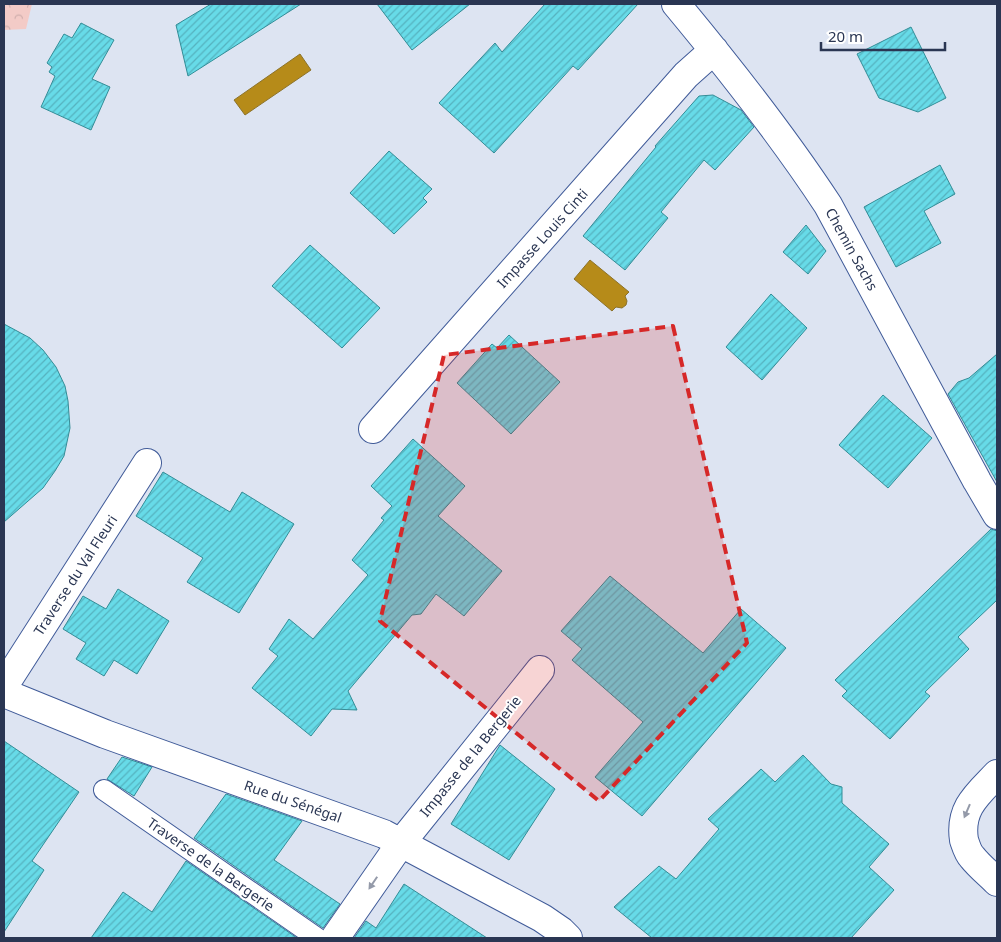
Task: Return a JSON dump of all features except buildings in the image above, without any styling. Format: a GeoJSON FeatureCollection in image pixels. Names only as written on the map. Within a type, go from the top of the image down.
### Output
{"type":"FeatureCollection","features":[{"type":"Feature","properties":{"kind":"street","name":"Chemin Sachs"},"geometry":{"type":"LineString","coordinates":[[676,4],[714,50],[803,167],[828,205],[997,515]]}},
{"type":"Feature","properties":{"kind":"street","name":"Impasse Louis Cinti"},"geometry":{"type":"LineString","coordinates":[[373,429],[686,75],[714,50]]}},
{"type":"Feature","properties":{"kind":"street","name":"Traverse du Val Fleuri"},"geometry":{"type":"LineString","coordinates":[[4,686],[146,463]]}},
{"type":"Feature","properties":{"kind":"street","name":"Impasse de la Bergerie"},"geometry":{"type":"LineString","coordinates":[[336,938],[401,843],[540,670]]}},
{"type":"Feature","properties":{"kind":"street","name":"Rue du Sénégal"},"geometry":{"type":"LineString","coordinates":[[4,693],[106,734],[366,826],[542,918],[568,938]]}},
{"type":"Feature","properties":{"kind":"street"},"geometry":{"type":"LineString","coordinates":[[997,774],[973,799],[965,814],[963,823],[966,846],[970,856],[997,882]]}},
{"type":"Feature","properties":{"kind":"lane","name":"Traverse de la Bergerie"},"geometry":{"type":"LineString","coordinates":[[104,790],[317,938]]}},
{"type":"Feature","properties":{"kind":"highlighted area"},"geometry":{"type":"Polygon","coordinates":[[[673,326],[747,643],[599,801],[380,621],[444,355],[673,326]]]}},
{"type":"Feature","properties":{"kind":"green space"},"geometry":{"type":"Polygon","coordinates":[[[4,4],[32,4],[26,29],[4,30],[4,4]]]}},
{"type":"Feature","properties":{"kind":"shaded area"},"geometry":{"type":"Polygon","coordinates":[[[300,54],[311,70],[245,115],[234,100],[300,54]]]}},
{"type":"Feature","properties":{"kind":"shaded area"},"geometry":{"type":"Polygon","coordinates":[[[590,260],[629,292],[625,296],[626,305],[622,308],[616,307],[612,311],[574,279],[590,260]]]}}]}
